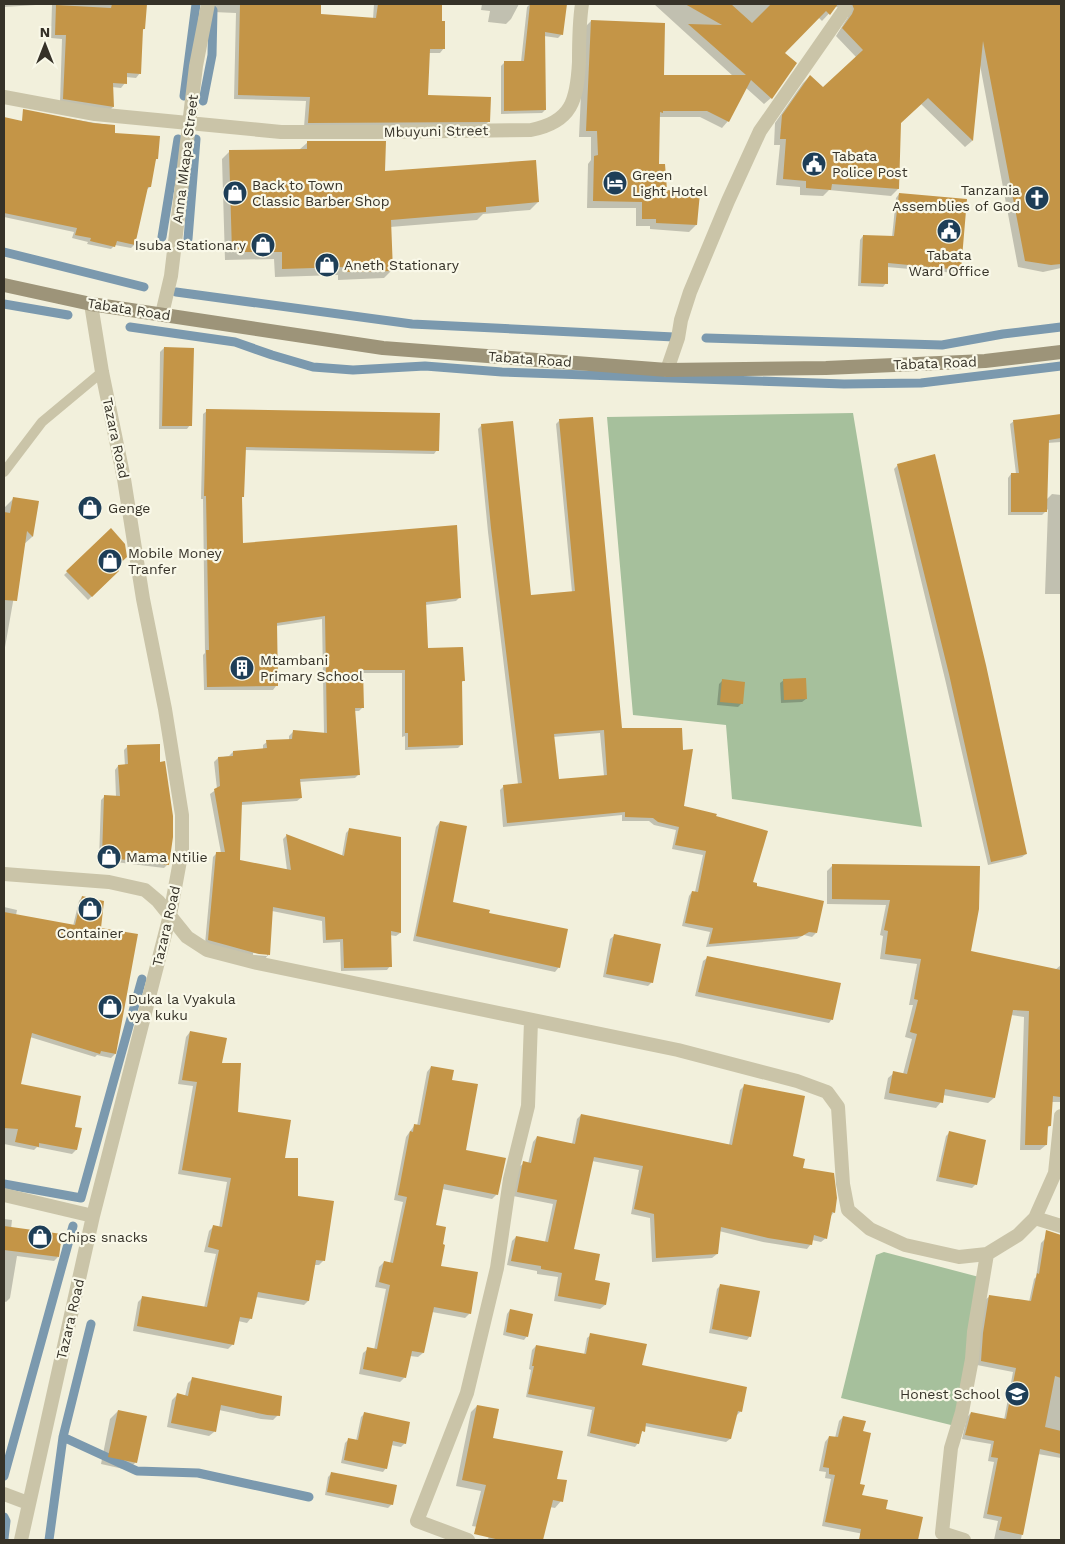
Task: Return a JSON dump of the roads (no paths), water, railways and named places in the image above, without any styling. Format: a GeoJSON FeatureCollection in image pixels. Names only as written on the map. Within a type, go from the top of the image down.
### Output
{"type":"FeatureCollection","features":[{"type":"Feature","properties":{"kind":"main road","name":"Tabata Road"},"geometry":{"type":"LineString","coordinates":[[4,285],[91,304],[383,348],[667,370],[826,368],[984,361],[1061,352]]}},
{"type":"Feature","properties":{"kind":"street","name":"Anna Mkapa Street"},"geometry":{"type":"LineString","coordinates":[[162,314],[171,276],[196,66],[208,4]]}},
{"type":"Feature","properties":{"kind":"street","name":"Mbuyuni Street"},"geometry":{"type":"LineString","coordinates":[[4,97],[95,114],[281,132],[531,130],[546,127],[558,120],[569,109],[576,96],[582,4]]}},
{"type":"Feature","properties":{"kind":"street"},"geometry":{"type":"LineString","coordinates":[[667,370],[678,338],[681,320],[690,292],[728,200],[760,131],[845,9]]}},
{"type":"Feature","properties":{"kind":"street","name":"Tazara Road"},"geometry":{"type":"LineString","coordinates":[[21,1540],[93,1216],[170,915],[182,850],[182,815],[166,709],[143,599],[124,479],[102,372],[91,304]]}},
{"type":"Feature","properties":{"kind":"street"},"geometry":{"type":"LineString","coordinates":[[4,874],[109,882],[145,890],[158,901],[187,936],[207,950],[256,963],[678,1050],[796,1081],[827,1092],[838,1107],[842,1184],[848,1210],[870,1229],[905,1245],[959,1257],[987,1254],[1018,1235],[1035,1218],[1055,1173],[1061,1116]]}},
{"type":"Feature","properties":{"kind":"street"},"geometry":{"type":"LineString","coordinates":[[468,1540],[416,1521],[467,1393],[497,1268],[510,1179],[528,1106],[532,1021]]}},
{"type":"Feature","properties":{"kind":"street"},"geometry":{"type":"LineString","coordinates":[[4,1195],[93,1216]]}},
{"type":"Feature","properties":{"kind":"street"},"geometry":{"type":"LineString","coordinates":[[1035,1218],[1061,1226]]}},
{"type":"Feature","properties":{"kind":"street"},"geometry":{"type":"LineString","coordinates":[[964,1540],[942,1533],[951,1448],[962,1412],[972,1359],[974,1332],[987,1254]]}},
{"type":"Feature","properties":{"kind":"street"},"geometry":{"type":"LineString","coordinates":[[4,1494],[28,1503]]}},
{"type":"Feature","properties":{"kind":"lane"},"geometry":{"type":"LineString","coordinates":[[4,472],[42,422],[102,372]]}},
{"type":"Feature","properties":{"kind":"waterway"},"geometry":{"type":"LineString","coordinates":[[184,96],[196,4]]}},
{"type":"Feature","properties":{"kind":"waterway"},"geometry":{"type":"LineString","coordinates":[[203,101],[212,55],[213,10]]}},
{"type":"Feature","properties":{"kind":"waterway"},"geometry":{"type":"LineString","coordinates":[[162,237],[178,139]]}},
{"type":"Feature","properties":{"kind":"waterway"},"geometry":{"type":"LineString","coordinates":[[188,239],[196,139]]}},
{"type":"Feature","properties":{"kind":"waterway"},"geometry":{"type":"LineString","coordinates":[[4,252],[144,287]]}},
{"type":"Feature","properties":{"kind":"waterway"},"geometry":{"type":"LineString","coordinates":[[176,292],[412,324],[674,337]]}},
{"type":"Feature","properties":{"kind":"waterway"},"geometry":{"type":"LineString","coordinates":[[4,304],[68,315]]}},
{"type":"Feature","properties":{"kind":"waterway"},"geometry":{"type":"LineString","coordinates":[[130,327],[235,342],[313,367],[353,370],[425,366],[502,372],[844,384],[921,383],[1061,366]]}},
{"type":"Feature","properties":{"kind":"waterway"},"geometry":{"type":"LineString","coordinates":[[706,338],[942,345],[1003,334],[1061,327]]}},
{"type":"Feature","properties":{"kind":"waterway"},"geometry":{"type":"LineString","coordinates":[[4,1184],[81,1198],[142,979]]}},
{"type":"Feature","properties":{"kind":"waterway"},"geometry":{"type":"LineString","coordinates":[[4,1476],[73,1226]]}},
{"type":"Feature","properties":{"kind":"waterway"},"geometry":{"type":"LineString","coordinates":[[49,1540],[63,1437],[91,1324]]}},
{"type":"Feature","properties":{"kind":"waterway"},"geometry":{"type":"LineString","coordinates":[[63,1437],[137,1471],[198,1473],[309,1497]]}},
{"type":"Feature","properties":{"kind":"waterway"},"geometry":{"type":"LineString","coordinates":[[4,1517],[6,1521],[4,1539]]}},
{"type":"Feature","properties":{"kind":"place","name":"Tabata Police Post"},"geometry":{"type":"Point","coordinates":[814,164]}},
{"type":"Feature","properties":{"kind":"place","name":"Green Light Hotel"},"geometry":{"type":"Point","coordinates":[615,183]}},
{"type":"Feature","properties":{"kind":"place","name":"Back to Town Classic Barber Shop"},"geometry":{"type":"Point","coordinates":[235,193]}},
{"type":"Feature","properties":{"kind":"place","name":"Tanzania Assemblies of God"},"geometry":{"type":"Point","coordinates":[1037,198]}},
{"type":"Feature","properties":{"kind":"place","name":"Tabata Ward Office"},"geometry":{"type":"Point","coordinates":[949,231]}},
{"type":"Feature","properties":{"kind":"place","name":"Isuba Stationary"},"geometry":{"type":"Point","coordinates":[263,245]}},
{"type":"Feature","properties":{"kind":"place","name":"Aneth Stationary"},"geometry":{"type":"Point","coordinates":[327,265]}},
{"type":"Feature","properties":{"kind":"place","name":"Genge"},"geometry":{"type":"Point","coordinates":[90,508]}},
{"type":"Feature","properties":{"kind":"place","name":"Mobile Money Tranfer"},"geometry":{"type":"Point","coordinates":[110,561]}},
{"type":"Feature","properties":{"kind":"place","name":"Mtambani Primary School"},"geometry":{"type":"Point","coordinates":[242,668]}},
{"type":"Feature","properties":{"kind":"place","name":"Mama Ntilie"},"geometry":{"type":"Point","coordinates":[109,857]}},
{"type":"Feature","properties":{"kind":"place","name":"Container"},"geometry":{"type":"Point","coordinates":[90,909]}},
{"type":"Feature","properties":{"kind":"place","name":"Duka la Vyakula vya kuku"},"geometry":{"type":"Point","coordinates":[110,1007]}},
{"type":"Feature","properties":{"kind":"place","name":"Chips snacks"},"geometry":{"type":"Point","coordinates":[40,1237]}},
{"type":"Feature","properties":{"kind":"place","name":"Honest School"},"geometry":{"type":"Point","coordinates":[1017,1394]}}]}
